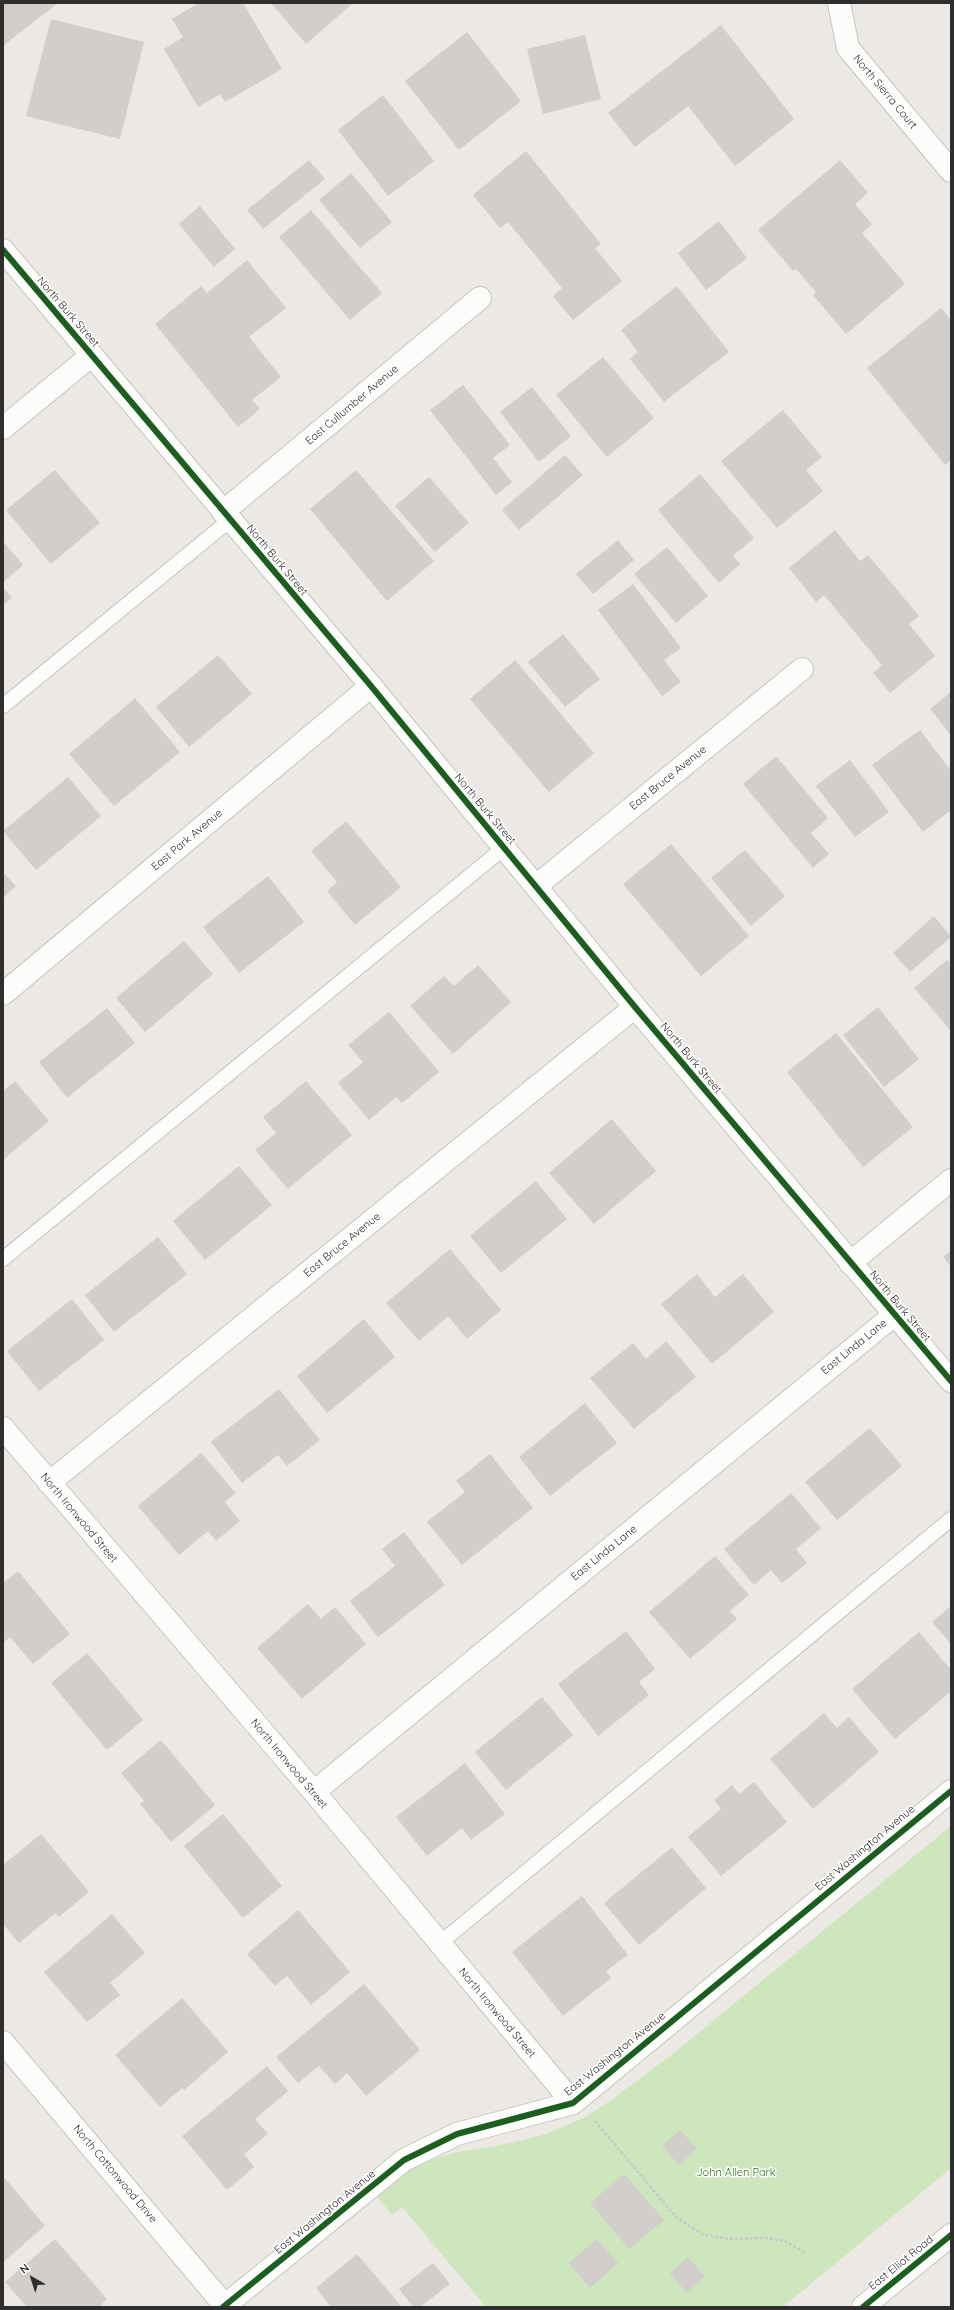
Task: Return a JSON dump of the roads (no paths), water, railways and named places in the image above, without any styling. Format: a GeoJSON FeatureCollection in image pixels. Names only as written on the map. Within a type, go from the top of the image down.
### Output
{"type":"FeatureCollection","features":[{"type":"Feature","properties":{"kind":"street","name":"North Sierra Court"},"geometry":{"type":"LineString","coordinates":[[839,3],[848,48],[951,171]]}},
{"type":"Feature","properties":{"kind":"street","name":"North Burk Street"},"geometry":{"type":"LineString","coordinates":[[3,250],[371,686],[505,847],[635,1007],[894,1315],[951,1380]]}},
{"type":"Feature","properties":{"kind":"street","name":"East Cullumber Avenue"},"geometry":{"type":"LineString","coordinates":[[227,516],[480,298]]}},
{"type":"Feature","properties":{"kind":"street"},"geometry":{"type":"LineString","coordinates":[[3,428],[92,355]]}},
{"type":"Feature","properties":{"kind":"street","name":"East Bruce Avenue"},"geometry":{"type":"LineString","coordinates":[[536,886],[802,669]]}},
{"type":"Feature","properties":{"kind":"street","name":"East Park Avenue"},"geometry":{"type":"LineString","coordinates":[[3,994],[371,686]]}},
{"type":"Feature","properties":{"kind":"street","name":"East Bruce Avenue"},"geometry":{"type":"LineString","coordinates":[[49,1483],[635,1007]]}},
{"type":"Feature","properties":{"kind":"street"},"geometry":{"type":"LineString","coordinates":[[850,1263],[951,1180]]}},
{"type":"Feature","properties":{"kind":"street","name":"East Linda Lane"},"geometry":{"type":"LineString","coordinates":[[314,1792],[894,1315]]}},
{"type":"Feature","properties":{"kind":"street","name":"North Ironwood Street"},"geometry":{"type":"LineString","coordinates":[[3,1428],[314,1792],[572,2103]]}},
{"type":"Feature","properties":{"kind":"street","name":"East Washington Avenue"},"geometry":{"type":"LineString","coordinates":[[225,2307],[404,2160],[457,2134],[572,2103],[951,1790]]}},
{"type":"Feature","properties":{"kind":"street","name":"North Cottonwood Drive"},"geometry":{"type":"LineString","coordinates":[[3,2042],[225,2307]]}},
{"type":"Feature","properties":{"kind":"street","name":"East Elliot Road"},"geometry":{"type":"LineString","coordinates":[[863,2307],[951,2235]]}},
{"type":"Feature","properties":{"kind":"lane"},"geometry":{"type":"LineString","coordinates":[[3,706],[227,516]]}},
{"type":"Feature","properties":{"kind":"lane"},"geometry":{"type":"LineString","coordinates":[[3,1259],[505,847]]}},
{"type":"Feature","properties":{"kind":"lane"},"geometry":{"type":"LineString","coordinates":[[439,1944],[951,1519]]}},
{"type":"Feature","properties":{"kind":"park label","name":"John Allen Park"},"geometry":{"type":"Point","coordinates":[736,2173]}}]}
